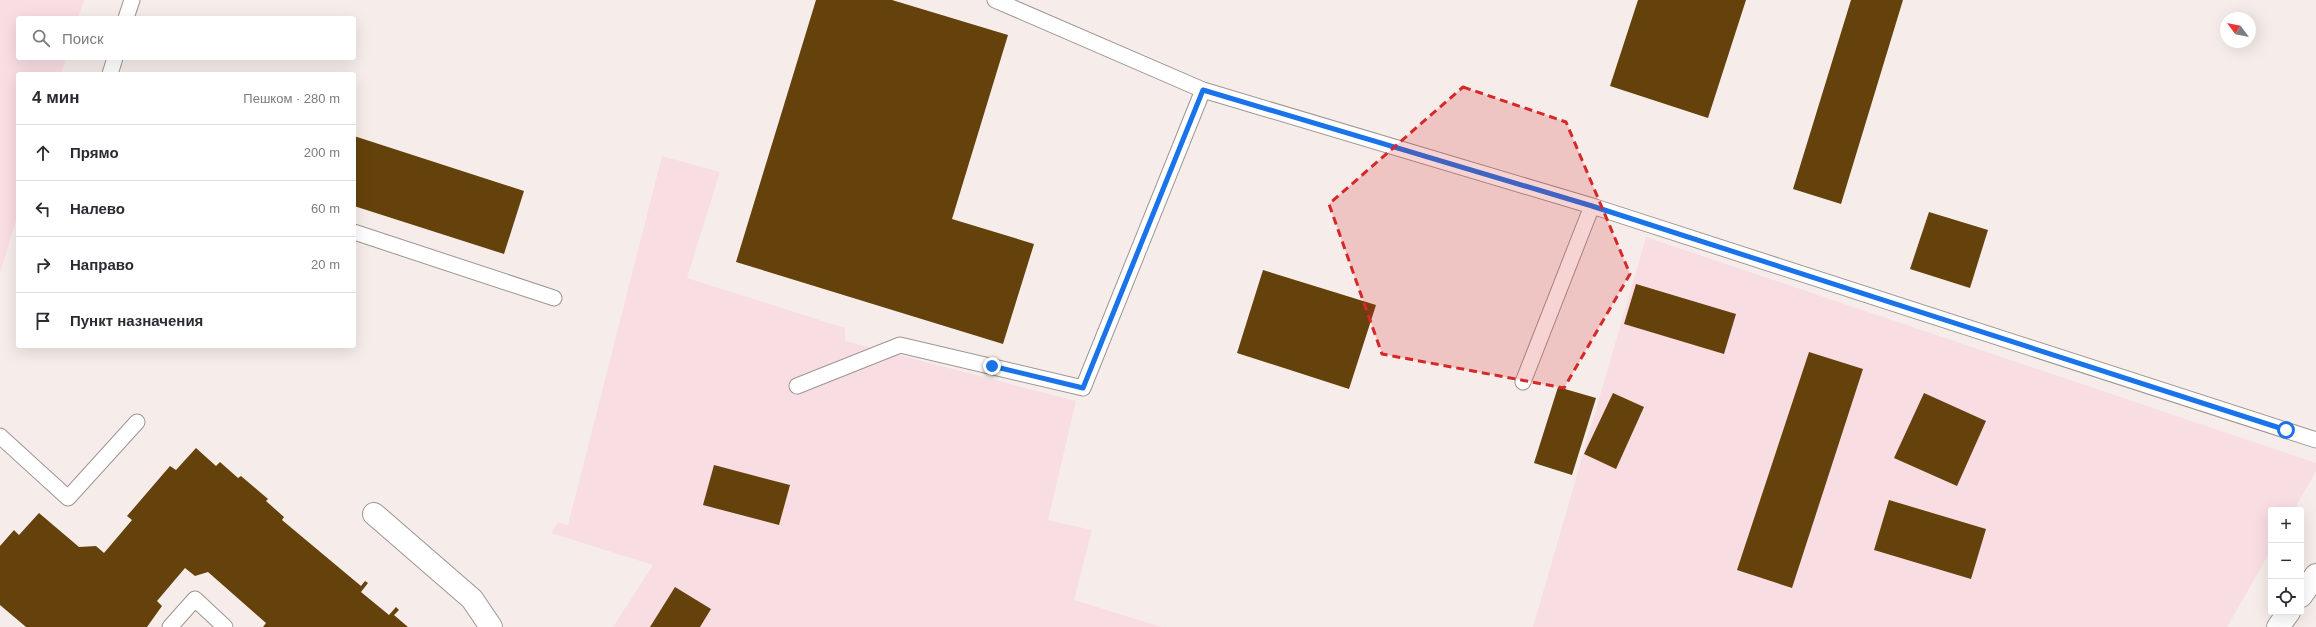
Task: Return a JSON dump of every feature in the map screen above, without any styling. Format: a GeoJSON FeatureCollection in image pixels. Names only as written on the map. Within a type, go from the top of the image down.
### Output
{"type":"FeatureCollection","features":[{"type":"Feature","properties":{"kind":"street"},"geometry":{"type":"LineString","coordinates":[[374,514],[472,599],[491,627]]}},
{"type":"Feature","properties":{"kind":"street"},"geometry":{"type":"LineString","coordinates":[[2304,592],[2316,575]]}},
{"type":"Feature","properties":{"kind":"street"},"geometry":{"type":"LineString","coordinates":[[2278,627],[2287,615]]}},
{"type":"Feature","properties":{"kind":"lane"},"geometry":{"type":"LineString","coordinates":[[127,16],[132,0]]}},
{"type":"Feature","properties":{"kind":"lane"},"geometry":{"type":"LineString","coordinates":[[995,0],[1203,90],[1592,206],[2316,440]]}},
{"type":"Feature","properties":{"kind":"lane"},"geometry":{"type":"LineString","coordinates":[[110,72],[114,60]]}},
{"type":"Feature","properties":{"kind":"lane"},"geometry":{"type":"LineString","coordinates":[[797,386],[900,345],[1083,388],[1203,90]]}},
{"type":"Feature","properties":{"kind":"lane"},"geometry":{"type":"LineString","coordinates":[[1523,382],[1592,206]]}},
{"type":"Feature","properties":{"kind":"lane"},"geometry":{"type":"LineString","coordinates":[[356,233],[554,298]]}},
{"type":"Feature","properties":{"kind":"lane"},"geometry":{"type":"LineString","coordinates":[[0,436],[68,498],[137,422]]}},
{"type":"Feature","properties":{"kind":"lane"},"geometry":{"type":"LineString","coordinates":[[170,627],[195,599],[225,627]]}},
{"type":"Feature","properties":{"kind":"highlighted area"},"geometry":{"type":"Polygon","coordinates":[[[1463,87],[1566,122],[1630,274],[1564,388],[1382,354],[1329,204],[1463,87]]]}},
{"type":"Feature","properties":{"kind":"shaded area"},"geometry":{"type":"Polygon","coordinates":[[[0,0],[84,0],[79,16],[16,16],[16,60],[65,60],[62,72],[16,72],[16,221],[0,273],[0,0]]]}},
{"type":"Feature","properties":{"kind":"shaded area"},"geometry":{"type":"Polygon","coordinates":[[[662,156],[720,172],[687,278],[845,328],[845,341],[1076,401],[1048,520],[1092,530],[1074,600],[1162,627],[613,627],[653,565],[551,533],[558,522],[568,525],[662,156]]]}},
{"type":"Feature","properties":{"kind":"shaded area"},"geometry":{"type":"Polygon","coordinates":[[[1646,237],[2316,463],[2316,471],[2296,507],[2268,507],[2268,555],[2227,627],[1533,627],[1646,237]]]}},
{"type":"Feature","properties":{"kind":"building"},"geometry":{"type":"Polygon","coordinates":[[[816,0],[892,0],[1008,35],[952,219],[1034,244],[1003,344],[736,262],[816,0]]]}},
{"type":"Feature","properties":{"kind":"building"},"geometry":{"type":"Polygon","coordinates":[[[1638,0],[1746,0],[1708,118],[1610,86],[1638,0]]]}},
{"type":"Feature","properties":{"kind":"building"},"geometry":{"type":"Polygon","coordinates":[[[1851,0],[1903,0],[1841,204],[1793,189],[1851,0]]]}},
{"type":"Feature","properties":{"kind":"building"},"geometry":{"type":"Polygon","coordinates":[[[356,137],[524,191],[504,254],[356,207],[356,137]]]}},
{"type":"Feature","properties":{"kind":"building"},"geometry":{"type":"Polygon","coordinates":[[[1929,212],[1988,230],[1970,288],[1910,269],[1929,212]]]}},
{"type":"Feature","properties":{"kind":"building"},"geometry":{"type":"Polygon","coordinates":[[[1263,270],[1376,305],[1349,389],[1237,353],[1263,270]]]}},
{"type":"Feature","properties":{"kind":"building"},"geometry":{"type":"Polygon","coordinates":[[[1636,284],[1736,314],[1724,354],[1624,324],[1636,284]]]}},
{"type":"Feature","properties":{"kind":"building"},"geometry":{"type":"Polygon","coordinates":[[[1809,352],[1863,369],[1792,588],[1737,570],[1809,352]]]}},
{"type":"Feature","properties":{"kind":"building"},"geometry":{"type":"Polygon","coordinates":[[[1558,387],[1596,398],[1572,475],[1534,463],[1558,387]]]}},
{"type":"Feature","properties":{"kind":"building"},"geometry":{"type":"Polygon","coordinates":[[[1613,393],[1644,407],[1616,469],[1584,454],[1613,393]]]}},
{"type":"Feature","properties":{"kind":"building"},"geometry":{"type":"Polygon","coordinates":[[[1924,393],[1986,421],[1957,486],[1894,458],[1924,393]]]}},
{"type":"Feature","properties":{"kind":"building"},"geometry":{"type":"Polygon","coordinates":[[[196,448],[216,466],[220,462],[238,478],[241,476],[268,499],[266,501],[284,517],[282,520],[361,586],[365,581],[368,583],[361,592],[389,615],[396,607],[399,610],[394,615],[408,627],[263,627],[266,623],[208,572],[195,576],[185,568],[157,601],[162,606],[147,627],[26,627],[0,605],[0,546],[14,530],[19,535],[39,513],[79,547],[96,546],[104,553],[132,520],[127,516],[170,466],[176,470],[196,448]]]}},
{"type":"Feature","properties":{"kind":"building"},"geometry":{"type":"Polygon","coordinates":[[[714,465],[790,485],[779,525],[703,505],[714,465]]]}},
{"type":"Feature","properties":{"kind":"building"},"geometry":{"type":"Polygon","coordinates":[[[1889,500],[1986,529],[1971,579],[1874,550],[1889,500]]]}},
{"type":"Feature","properties":{"kind":"building"},"geometry":{"type":"Polygon","coordinates":[[[675,587],[711,609],[700,627],[650,627],[675,587]]]}},
{"type":"Feature","properties":{"kind":"route"},"geometry":{"type":"LineString","coordinates":[[992,366],[1083,388],[1203,90],[1592,206],[2286,430]]}}]}
